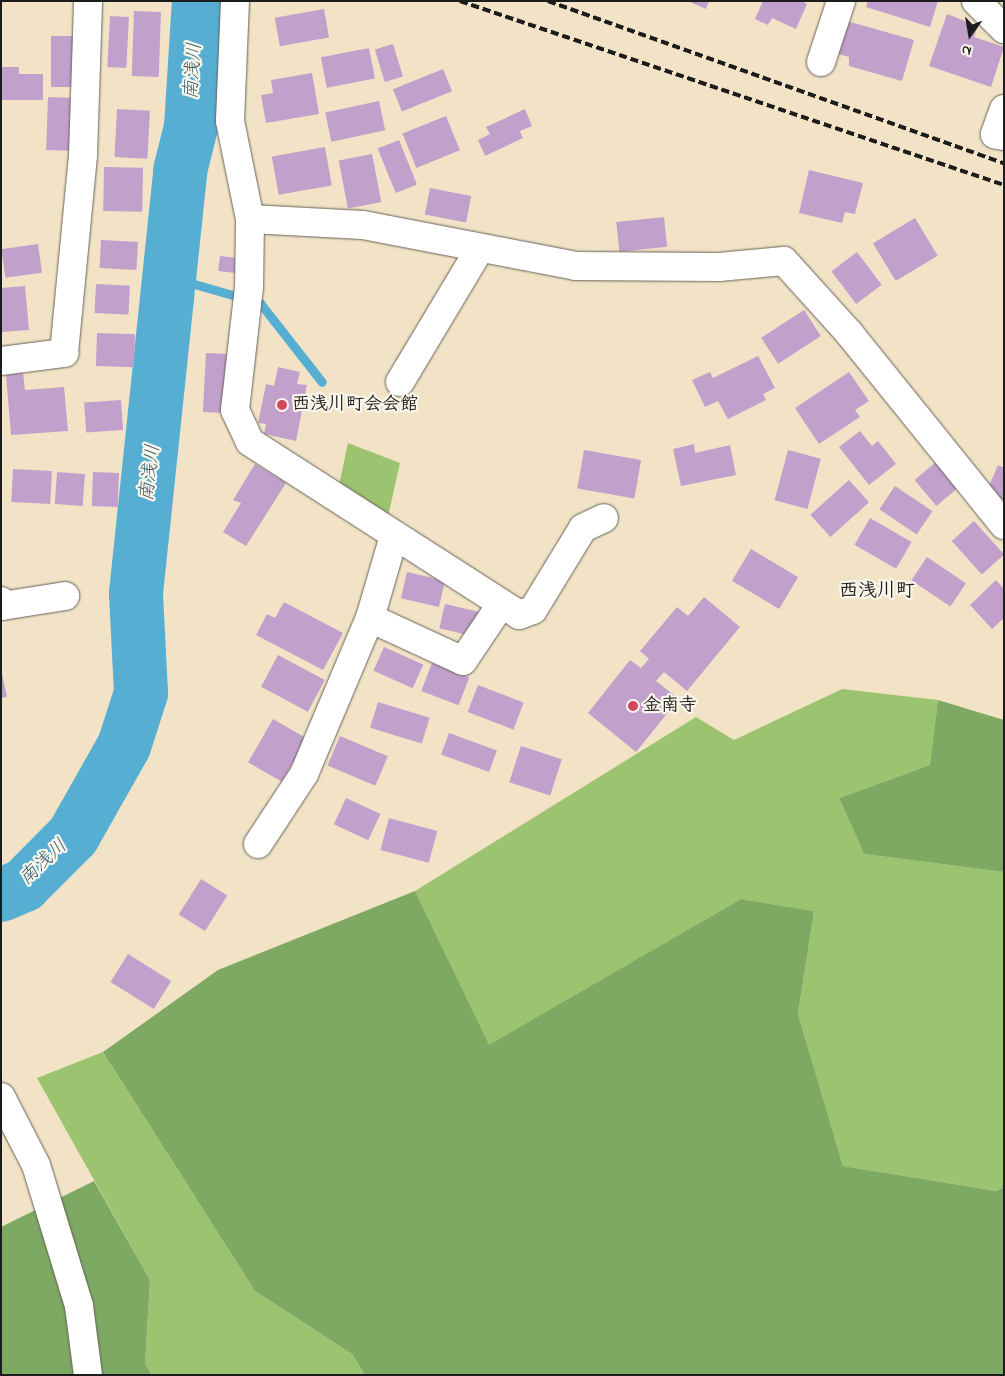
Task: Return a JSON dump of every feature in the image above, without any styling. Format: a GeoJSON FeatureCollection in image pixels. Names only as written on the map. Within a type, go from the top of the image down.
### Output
{"type":"FeatureCollection","features":[{"type":"Feature","properties":{"kind":"street"},"geometry":{"type":"LineString","coordinates":[[1,361],[64,353],[82,155],[88,1]]}},
{"type":"Feature","properties":{"kind":"street"},"geometry":{"type":"LineString","coordinates":[[235,1],[230,121],[250,219],[247,299],[235,410],[250,442],[500,606],[519,615],[534,610],[583,528],[604,518]]}},
{"type":"Feature","properties":{"kind":"street"},"geometry":{"type":"LineString","coordinates":[[821,62],[841,1]]}},
{"type":"Feature","properties":{"kind":"street"},"geometry":{"type":"LineString","coordinates":[[976,1],[1004,29]]}},
{"type":"Feature","properties":{"kind":"street"},"geometry":{"type":"LineString","coordinates":[[250,219],[363,225],[479,250],[575,266],[719,268],[784,261],[849,333],[1004,525]]}},
{"type":"Feature","properties":{"kind":"street"},"geometry":{"type":"LineString","coordinates":[[400,382],[479,250]]}},
{"type":"Feature","properties":{"kind":"street"},"geometry":{"type":"LineString","coordinates":[[258,844],[304,774],[370,618],[394,536]]}},
{"type":"Feature","properties":{"kind":"street"},"geometry":{"type":"LineString","coordinates":[[1,601],[2,606],[65,596]]}},
{"type":"Feature","properties":{"kind":"street"},"geometry":{"type":"LineString","coordinates":[[370,618],[463,660],[500,606]]}},
{"type":"Feature","properties":{"kind":"street"},"geometry":{"type":"LineString","coordinates":[[1,1097],[36,1165],[79,1306],[88,1375]]}},
{"type":"Feature","properties":{"kind":"green space"},"geometry":{"type":"Polygon","coordinates":[[[348,443],[400,463],[385,530],[336,499],[348,443]]]}},
{"type":"Feature","properties":{"kind":"green space"},"geometry":{"type":"Polygon","coordinates":[[[842,689],[938,700],[930,765],[839,798],[864,854],[1004,872],[1004,1187],[998,1191],[843,1166],[798,1014],[814,911],[741,899],[489,1046],[415,891],[696,717],[734,740],[842,689]]]}},
{"type":"Feature","properties":{"kind":"green space"},"geometry":{"type":"Polygon","coordinates":[[[938,700],[1004,720],[1004,872],[864,854],[839,798],[930,765],[938,700]]]}},
{"type":"Feature","properties":{"kind":"green space"},"geometry":{"type":"Polygon","coordinates":[[[415,891],[489,1045],[741,899],[814,911],[798,1014],[843,1166],[997,1191],[1004,1187],[1004,1375],[365,1375],[352,1354],[255,1291],[103,1052],[218,970],[415,891]]]}},
{"type":"Feature","properties":{"kind":"green space"},"geometry":{"type":"Polygon","coordinates":[[[103,1052],[255,1291],[352,1354],[365,1375],[152,1375],[145,1364],[150,1280],[37,1078],[103,1052]]]}},
{"type":"Feature","properties":{"kind":"green space"},"geometry":{"type":"Polygon","coordinates":[[[94,1181],[150,1280],[145,1364],[152,1375],[1,1375],[1,1227],[94,1181]]]}},
{"type":"Feature","properties":{"kind":"building"},"geometry":{"type":"Polygon","coordinates":[[[688,1],[709,1],[706,9],[688,1]]]}},
{"type":"Feature","properties":{"kind":"building"},"geometry":{"type":"Polygon","coordinates":[[[763,1],[801,1],[807,4],[796,29],[772,18],[768,25],[755,19],[763,1]]]}},
{"type":"Feature","properties":{"kind":"building"},"geometry":{"type":"Polygon","coordinates":[[[868,1],[938,1],[930,27],[866,7],[868,1]]]}},
{"type":"Feature","properties":{"kind":"building"},"geometry":{"type":"Polygon","coordinates":[[[324,9],[329,38],[280,46],[275,18],[324,9]]]}},
{"type":"Feature","properties":{"kind":"building"},"geometry":{"type":"Polygon","coordinates":[[[134,11],[161,12],[159,77],[132,76],[134,11]]]}},
{"type":"Feature","properties":{"kind":"building"},"geometry":{"type":"Polygon","coordinates":[[[947,14],[978,26],[974,37],[1004,47],[991,87],[929,66],[947,14]]]}},
{"type":"Feature","properties":{"kind":"building"},"geometry":{"type":"Polygon","coordinates":[[[110,16],[129,17],[126,68],[107,67],[110,16]]]}},
{"type":"Feature","properties":{"kind":"building"},"geometry":{"type":"Polygon","coordinates":[[[840,19],[914,40],[902,81],[849,66],[849,57],[831,52],[840,19]]]}},
{"type":"Feature","properties":{"kind":"building"},"geometry":{"type":"Polygon","coordinates":[[[51,36],[83,36],[83,87],[51,87],[51,36]]]}},
{"type":"Feature","properties":{"kind":"building"},"geometry":{"type":"Polygon","coordinates":[[[393,44],[403,77],[385,82],[375,50],[393,44]]]}},
{"type":"Feature","properties":{"kind":"building"},"geometry":{"type":"Polygon","coordinates":[[[369,48],[375,78],[327,88],[321,57],[369,48]]]}},
{"type":"Feature","properties":{"kind":"building"},"geometry":{"type":"Polygon","coordinates":[[[1,67],[19,67],[19,74],[43,74],[43,100],[1,100],[1,67]]]}},
{"type":"Feature","properties":{"kind":"building"},"geometry":{"type":"Polygon","coordinates":[[[443,69],[452,91],[402,111],[393,89],[443,69]]]}},
{"type":"Feature","properties":{"kind":"building"},"geometry":{"type":"Polygon","coordinates":[[[312,73],[319,114],[266,123],[261,95],[273,93],[271,80],[312,73]]]}},
{"type":"Feature","properties":{"kind":"building"},"geometry":{"type":"Polygon","coordinates":[[[48,97],[80,98],[78,151],[46,150],[48,97]]]}},
{"type":"Feature","properties":{"kind":"building"},"geometry":{"type":"Polygon","coordinates":[[[379,101],[385,130],[331,142],[325,112],[379,101]]]}},
{"type":"Feature","properties":{"kind":"building"},"geometry":{"type":"Polygon","coordinates":[[[117,109],[150,111],[147,159],[114,157],[117,109]]]}},
{"type":"Feature","properties":{"kind":"building"},"geometry":{"type":"Polygon","coordinates":[[[525,109],[532,126],[520,131],[523,138],[485,156],[478,140],[490,134],[486,127],[525,109]]]}},
{"type":"Feature","properties":{"kind":"building"},"geometry":{"type":"Polygon","coordinates":[[[446,116],[460,150],[416,168],[402,134],[446,116]]]}},
{"type":"Feature","properties":{"kind":"building"},"geometry":{"type":"Polygon","coordinates":[[[399,140],[417,185],[396,193],[378,149],[399,140]]]}},
{"type":"Feature","properties":{"kind":"building"},"geometry":{"type":"Polygon","coordinates":[[[325,147],[332,185],[279,195],[272,156],[325,147]]]}},
{"type":"Feature","properties":{"kind":"building"},"geometry":{"type":"Polygon","coordinates":[[[372,154],[381,202],[348,209],[339,160],[372,154]]]}},
{"type":"Feature","properties":{"kind":"building"},"geometry":{"type":"Polygon","coordinates":[[[104,167],[143,168],[142,212],[103,211],[104,167]]]}},
{"type":"Feature","properties":{"kind":"building"},"geometry":{"type":"Polygon","coordinates":[[[809,170],[863,183],[855,214],[845,212],[842,223],[799,213],[809,170]]]}},
{"type":"Feature","properties":{"kind":"building"},"geometry":{"type":"Polygon","coordinates":[[[430,188],[471,196],[466,223],[425,215],[430,188]]]}},
{"type":"Feature","properties":{"kind":"building"},"geometry":{"type":"Polygon","coordinates":[[[664,217],[667,247],[619,252],[616,222],[664,217]]]}},
{"type":"Feature","properties":{"kind":"building"},"geometry":{"type":"Polygon","coordinates":[[[915,218],[938,256],[896,281],[873,243],[915,218]]]}},
{"type":"Feature","properties":{"kind":"building"},"geometry":{"type":"Polygon","coordinates":[[[101,240],[138,242],[136,270],[100,268],[101,240]]]}},
{"type":"Feature","properties":{"kind":"building"},"geometry":{"type":"Polygon","coordinates":[[[38,244],[42,273],[5,278],[1,249],[38,244]]]}},
{"type":"Feature","properties":{"kind":"building"},"geometry":{"type":"Polygon","coordinates":[[[857,252],[882,285],[856,304],[831,271],[857,252]]]}},
{"type":"Feature","properties":{"kind":"building"},"geometry":{"type":"Polygon","coordinates":[[[220,256],[237,258],[235,273],[218,271],[220,256]]]}},
{"type":"Feature","properties":{"kind":"building"},"geometry":{"type":"Polygon","coordinates":[[[96,284],[130,286],[128,315],[94,313],[96,284]]]}},
{"type":"Feature","properties":{"kind":"building"},"geometry":{"type":"Polygon","coordinates":[[[25,286],[29,330],[1,332],[1,288],[25,286]]]}},
{"type":"Feature","properties":{"kind":"building"},"geometry":{"type":"Polygon","coordinates":[[[804,310],[821,336],[778,364],[761,338],[804,310]]]}},
{"type":"Feature","properties":{"kind":"building"},"geometry":{"type":"Polygon","coordinates":[[[97,333],[135,334],[134,367],[96,366],[97,333]]]}},
{"type":"Feature","properties":{"kind":"building"},"geometry":{"type":"Polygon","coordinates":[[[206,353],[227,354],[224,413],[203,412],[206,353]]]}},
{"type":"Feature","properties":{"kind":"building"},"geometry":{"type":"Polygon","coordinates":[[[758,356],[775,388],[763,394],[766,400],[728,419],[718,401],[705,407],[692,380],[710,372],[713,378],[758,356]]]}},
{"type":"Feature","properties":{"kind":"building","name":"西浅川町会会館"},"geometry":{"type":"Polygon","coordinates":[[[278,367],[300,372],[297,384],[307,385],[296,441],[264,434],[266,424],[258,423],[266,384],[274,386],[278,367]]]}},
{"type":"Feature","properties":{"kind":"building"},"geometry":{"type":"Polygon","coordinates":[[[849,372],[869,401],[855,410],[860,417],[819,444],[795,408],[849,372]]]}},
{"type":"Feature","properties":{"kind":"building"},"geometry":{"type":"Polygon","coordinates":[[[23,373],[25,390],[64,387],[68,431],[11,435],[6,375],[23,373]]]}},
{"type":"Feature","properties":{"kind":"building"},"geometry":{"type":"Polygon","coordinates":[[[121,400],[123,430],[86,433],[84,403],[121,400]]]}},
{"type":"Feature","properties":{"kind":"building"},"geometry":{"type":"Polygon","coordinates":[[[860,431],[872,446],[878,441],[896,464],[869,485],[839,447],[860,431]]]}},
{"type":"Feature","properties":{"kind":"building"},"geometry":{"type":"Polygon","coordinates":[[[694,444],[695,453],[730,445],[736,475],[681,486],[673,449],[694,444]]]}},
{"type":"Feature","properties":{"kind":"building"},"geometry":{"type":"Polygon","coordinates":[[[584,450],[641,460],[634,498],[577,488],[584,450]]]}},
{"type":"Feature","properties":{"kind":"building"},"geometry":{"type":"Polygon","coordinates":[[[788,450],[821,459],[807,509],[775,500],[788,450]]]}},
{"type":"Feature","properties":{"kind":"building"},"geometry":{"type":"Polygon","coordinates":[[[936,462],[958,488],[936,506],[915,480],[936,462]]]}},
{"type":"Feature","properties":{"kind":"building"},"geometry":{"type":"Polygon","coordinates":[[[255,464],[286,483],[246,546],[223,532],[241,503],[233,500],[255,464]]]}},
{"type":"Feature","properties":{"kind":"building"},"geometry":{"type":"Polygon","coordinates":[[[998,465],[1004,468],[1004,500],[986,493],[998,465]]]}},
{"type":"Feature","properties":{"kind":"building"},"geometry":{"type":"Polygon","coordinates":[[[13,469],[52,471],[50,504],[11,502],[13,469]]]}},
{"type":"Feature","properties":{"kind":"building"},"geometry":{"type":"Polygon","coordinates":[[[57,472],[85,474],[83,506],[55,504],[57,472]]]}},
{"type":"Feature","properties":{"kind":"building"},"geometry":{"type":"Polygon","coordinates":[[[93,472],[119,473],[118,507],[92,506],[93,472]]]}},
{"type":"Feature","properties":{"kind":"building"},"geometry":{"type":"Polygon","coordinates":[[[849,480],[869,502],[830,537],[810,515],[849,480]]]}},
{"type":"Feature","properties":{"kind":"building"},"geometry":{"type":"Polygon","coordinates":[[[895,486],[932,511],[917,534],[879,509],[895,486]]]}},
{"type":"Feature","properties":{"kind":"building"},"geometry":{"type":"Polygon","coordinates":[[[870,518],[912,542],[896,569],[854,545],[870,518]]]}},
{"type":"Feature","properties":{"kind":"building"},"geometry":{"type":"Polygon","coordinates":[[[974,521],[1004,554],[982,575],[952,541],[974,521]]]}},
{"type":"Feature","properties":{"kind":"building"},"geometry":{"type":"Polygon","coordinates":[[[751,549],[798,577],[779,609],[732,581],[751,549]]]}},
{"type":"Feature","properties":{"kind":"building"},"geometry":{"type":"Polygon","coordinates":[[[927,557],[966,583],[950,606],[911,580],[927,557]]]}},
{"type":"Feature","properties":{"kind":"building"},"geometry":{"type":"Polygon","coordinates":[[[407,572],[445,581],[439,607],[401,598],[407,572]]]}},
{"type":"Feature","properties":{"kind":"building"},"geometry":{"type":"Polygon","coordinates":[[[996,580],[1004,589],[1004,618],[992,629],[970,605],[996,580]]]}},
{"type":"Feature","properties":{"kind":"building"},"geometry":{"type":"Polygon","coordinates":[[[704,597],[740,627],[687,691],[664,672],[656,681],[679,699],[636,752],[588,713],[630,660],[641,668],[649,659],[640,651],[677,607],[688,616],[704,597]]]}},
{"type":"Feature","properties":{"kind":"building"},"geometry":{"type":"Polygon","coordinates":[[[284,602],[343,633],[323,670],[256,635],[267,614],[275,618],[284,602]]]}},
{"type":"Feature","properties":{"kind":"building"},"geometry":{"type":"Polygon","coordinates":[[[445,604],[483,613],[477,637],[439,628],[445,604]]]}},
{"type":"Feature","properties":{"kind":"building"},"geometry":{"type":"Polygon","coordinates":[[[384,647],[423,664],[413,688],[373,671],[384,647]]]}},
{"type":"Feature","properties":{"kind":"building"},"geometry":{"type":"Polygon","coordinates":[[[278,655],[325,680],[308,712],[261,687],[278,655]]]}},
{"type":"Feature","properties":{"kind":"building"},"geometry":{"type":"Polygon","coordinates":[[[432,663],[469,677],[459,705],[421,691],[432,663]]]}},
{"type":"Feature","properties":{"kind":"building"},"geometry":{"type":"Polygon","coordinates":[[[1,669],[7,697],[1,698],[1,669]]]}},
{"type":"Feature","properties":{"kind":"building"},"geometry":{"type":"Polygon","coordinates":[[[478,685],[524,703],[513,730],[468,712],[478,685]]]}},
{"type":"Feature","properties":{"kind":"building"},"geometry":{"type":"Polygon","coordinates":[[[378,702],[430,718],[422,744],[370,728],[378,702]]]}},
{"type":"Feature","properties":{"kind":"building"},"geometry":{"type":"Polygon","coordinates":[[[273,719],[307,738],[282,782],[248,762],[273,719]]]}},
{"type":"Feature","properties":{"kind":"building"},"geometry":{"type":"Polygon","coordinates":[[[449,733],[497,750],[489,772],[441,755],[449,733]]]}},
{"type":"Feature","properties":{"kind":"building"},"geometry":{"type":"Polygon","coordinates":[[[340,736],[388,756],[375,786],[327,765],[340,736]]]}},
{"type":"Feature","properties":{"kind":"building"},"geometry":{"type":"Polygon","coordinates":[[[521,746],[562,759],[550,795],[509,782],[521,746]]]}},
{"type":"Feature","properties":{"kind":"building"},"geometry":{"type":"Polygon","coordinates":[[[346,798],[380,814],[368,840],[334,824],[346,798]]]}},
{"type":"Feature","properties":{"kind":"building"},"geometry":{"type":"Polygon","coordinates":[[[389,818],[437,831],[429,863],[380,850],[389,818]]]}},
{"type":"Feature","properties":{"kind":"building"},"geometry":{"type":"Polygon","coordinates":[[[201,879],[227,895],[205,931],[179,915],[201,879]]]}},
{"type":"Feature","properties":{"kind":"building"},"geometry":{"type":"Polygon","coordinates":[[[128,954],[171,981],[154,1009],[111,982],[128,954]]]}},
{"type":"Feature","properties":{"kind":"waterway","name":"南浅川"},"geometry":{"type":"LineString","coordinates":[[1,895],[24,885],[73,836],[124,746],[141,693],[136,593],[180,171],[191,127],[199,1]]}},
{"type":"Feature","properties":{"kind":"waterway"},"geometry":{"type":"LineString","coordinates":[[170,277],[260,303],[322,382]]}},
{"type":"Feature","properties":{"kind":"railway"},"geometry":{"type":"LineString","coordinates":[[460,1],[1004,185]]}},
{"type":"Feature","properties":{"kind":"railway"},"geometry":{"type":"LineString","coordinates":[[548,1],[1004,163]]}},
{"type":"Feature","properties":{"kind":"place","name":"西浅川町会会館"},"geometry":{"type":"Point","coordinates":[282,405]}},
{"type":"Feature","properties":{"kind":"place","name":"金南寺"},"geometry":{"type":"Point","coordinates":[633,706]}},
{"type":"Feature","properties":{"kind":"district","name":"西浅川町"},"geometry":{"type":"Point","coordinates":[877,592]}}]}
